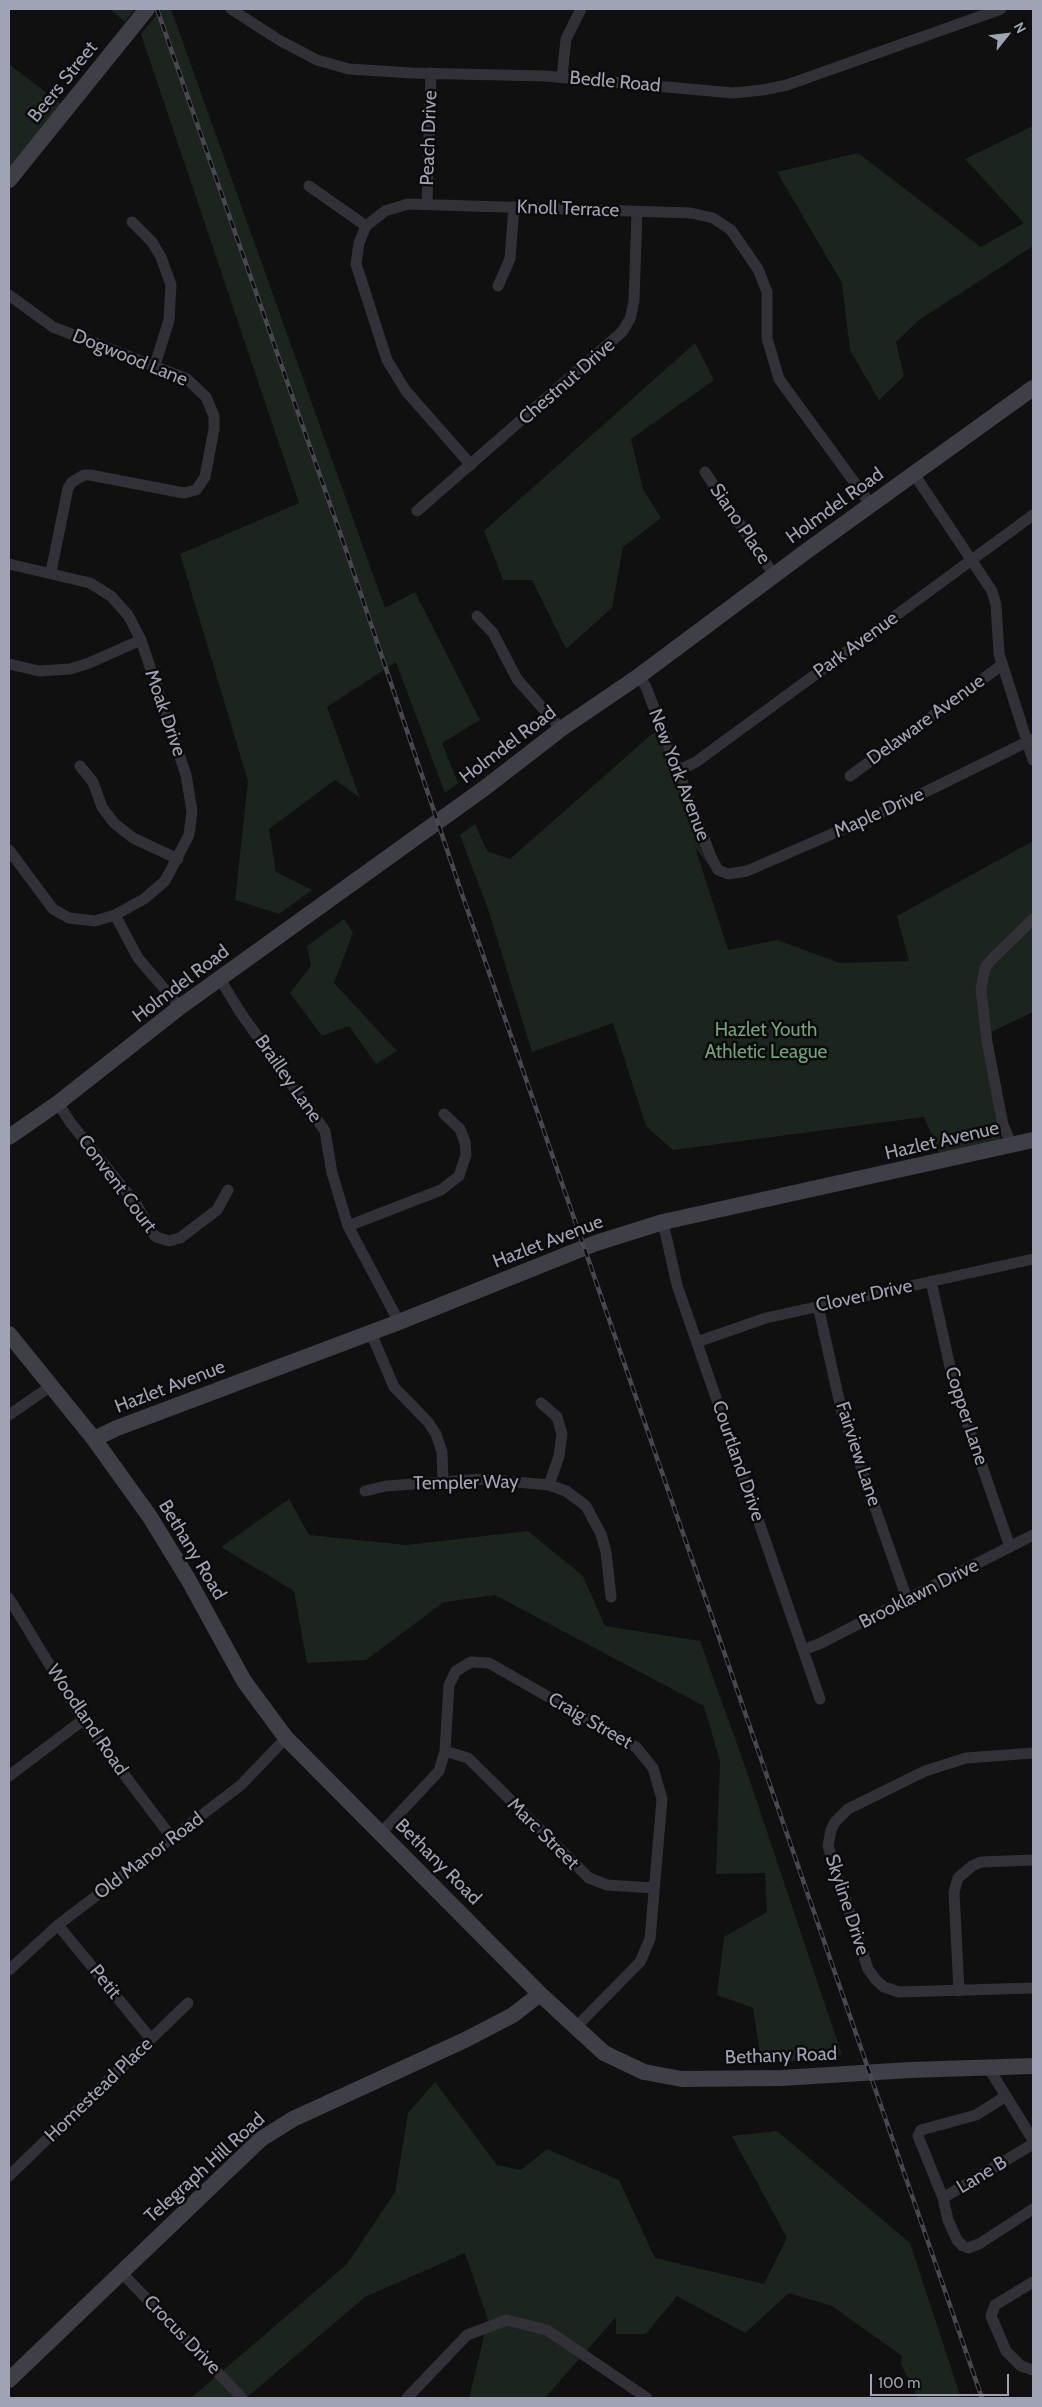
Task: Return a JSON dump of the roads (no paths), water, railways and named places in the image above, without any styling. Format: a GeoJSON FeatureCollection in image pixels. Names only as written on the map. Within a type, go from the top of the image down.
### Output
{"type":"FeatureCollection","features":[{"type":"Feature","properties":{"kind":"street","name":"Beers Street"},"geometry":{"type":"LineString","coordinates":[[9,180],[147,9]]}},
{"type":"Feature","properties":{"kind":"street","name":"Bedle Road"},"geometry":{"type":"LineString","coordinates":[[231,9],[280,40],[327,64],[349,69],[562,77],[734,93],[786,85],[1001,9]]}},
{"type":"Feature","properties":{"kind":"street"},"geometry":{"type":"LineString","coordinates":[[562,77],[566,40],[581,9]]}},
{"type":"Feature","properties":{"kind":"street","name":"Peach Drive"},"geometry":{"type":"LineString","coordinates":[[427,203],[431,73]]}},
{"type":"Feature","properties":{"kind":"street"},"geometry":{"type":"LineString","coordinates":[[309,186],[366,226],[359,243],[356,264],[387,360],[406,391],[470,465]]}},
{"type":"Feature","properties":{"kind":"street","name":"Knoll Terrace"},"geometry":{"type":"LineString","coordinates":[[366,226],[395,207],[427,203],[704,215],[722,223],[737,238],[765,284],[768,301],[767,338],[779,379],[871,505]]}},
{"type":"Feature","properties":{"kind":"street"},"geometry":{"type":"LineString","coordinates":[[498,286],[510,259],[514,207]]}},
{"type":"Feature","properties":{"kind":"street","name":"Chestnut Drive"},"geometry":{"type":"LineString","coordinates":[[417,511],[617,339],[627,325],[634,301],[637,212]]}},
{"type":"Feature","properties":{"kind":"street"},"geometry":{"type":"LineString","coordinates":[[132,222],[152,242],[161,257],[170,285],[170,320],[155,365]]}},
{"type":"Feature","properties":{"kind":"street","name":"Dogwood Lane"},"geometry":{"type":"LineString","coordinates":[[9,295],[53,327],[187,379],[202,392],[210,404],[214,429],[204,481],[196,490],[184,493],[90,475],[77,478],[68,488],[51,572]]}},
{"type":"Feature","properties":{"kind":"street","name":"Holmdel Road"},"geometry":{"type":"LineString","coordinates":[[9,1137],[58,1103],[180,1007],[486,787],[561,730],[639,676],[774,575],[1033,388]]}},
{"type":"Feature","properties":{"kind":"street","name":"Siano Place"},"geometry":{"type":"LineString","coordinates":[[705,472],[774,575]]}},
{"type":"Feature","properties":{"kind":"street"},"geometry":{"type":"LineString","coordinates":[[914,474],[995,597],[997,640],[1002,665],[1031,741],[1033,760]]}},
{"type":"Feature","properties":{"kind":"street","name":"Park Avenue"},"geometry":{"type":"LineString","coordinates":[[677,771],[696,762],[1033,515]]}},
{"type":"Feature","properties":{"kind":"street","name":"Moak Drive"},"geometry":{"type":"LineString","coordinates":[[9,564],[51,572],[90,583],[111,596],[128,615],[141,640],[190,791],[192,811],[189,835],[165,881],[153,893],[115,915],[87,921],[64,916],[44,898],[9,850]]}},
{"type":"Feature","properties":{"kind":"street"},"geometry":{"type":"LineString","coordinates":[[477,616],[493,633],[518,679],[561,730]]}},
{"type":"Feature","properties":{"kind":"street"},"geometry":{"type":"LineString","coordinates":[[9,664],[39,671],[70,669],[89,663],[141,640]]}},
{"type":"Feature","properties":{"kind":"street","name":"Delaware Avenue"},"geometry":{"type":"LineString","coordinates":[[850,776],[1002,665]]}},
{"type":"Feature","properties":{"kind":"street","name":"New York Avenue"},"geometry":{"type":"LineString","coordinates":[[639,676],[646,687],[711,858],[722,873]]}},
{"type":"Feature","properties":{"kind":"street","name":"Maple Drive"},"geometry":{"type":"LineString","coordinates":[[722,873],[736,874],[747,871],[903,803],[1031,741]]}},
{"type":"Feature","properties":{"kind":"street"},"geometry":{"type":"LineString","coordinates":[[80,766],[93,782],[106,812],[123,832],[178,859]]}},
{"type":"Feature","properties":{"kind":"street"},"geometry":{"type":"LineString","coordinates":[[115,915],[138,958],[180,1007]]}},
{"type":"Feature","properties":{"kind":"street"},"geometry":{"type":"LineString","coordinates":[[1012,1145],[1003,1125],[987,1042],[981,988],[990,960],[1033,919]]}},
{"type":"Feature","properties":{"kind":"street","name":"Brailley Lane"},"geometry":{"type":"LineString","coordinates":[[220,980],[240,1012],[325,1131],[332,1173],[348,1226],[399,1322]]}},
{"type":"Feature","properties":{"kind":"street","name":"Convent Court"},"geometry":{"type":"LineString","coordinates":[[58,1103],[70,1122],[137,1205],[156,1237],[169,1241],[180,1238],[217,1210],[228,1190]]}},
{"type":"Feature","properties":{"kind":"street"},"geometry":{"type":"LineString","coordinates":[[348,1226],[441,1190],[459,1176],[466,1155],[465,1142],[460,1129],[444,1114]]}},
{"type":"Feature","properties":{"kind":"street","name":"Hazlet Avenue"},"geometry":{"type":"LineString","coordinates":[[94,1439],[117,1428],[371,1333],[596,1243],[663,1222],[1033,1140]]}},
{"type":"Feature","properties":{"kind":"street","name":"Courtland Drive"},"geometry":{"type":"LineString","coordinates":[[663,1222],[677,1285],[820,1699]]}},
{"type":"Feature","properties":{"kind":"street","name":"Clover Drive"},"geometry":{"type":"LineString","coordinates":[[697,1342],[766,1318],[1033,1259]]}},
{"type":"Feature","properties":{"kind":"street","name":"Copper Lane"},"geometry":{"type":"LineString","coordinates":[[931,1281],[954,1385],[1010,1547]]}},
{"type":"Feature","properties":{"kind":"street","name":"Fairview Lane"},"geometry":{"type":"LineString","coordinates":[[818,1306],[842,1413],[907,1599]]}},
{"type":"Feature","properties":{"kind":"street"},"geometry":{"type":"LineString","coordinates":[[371,1333],[394,1387],[428,1422],[436,1434],[442,1452],[443,1481]]}},
{"type":"Feature","properties":{"kind":"street","name":"Bethany Road"},"geometry":{"type":"LineString","coordinates":[[9,1334],[94,1439],[150,1517],[188,1579],[244,1681],[286,1738],[540,1994],[595,2046],[615,2060],[644,2072],[682,2079],[782,2078],[1033,2066]]}},
{"type":"Feature","properties":{"kind":"street"},"geometry":{"type":"LineString","coordinates":[[9,1415],[51,1386]]}},
{"type":"Feature","properties":{"kind":"street"},"geometry":{"type":"LineString","coordinates":[[541,1403],[557,1417],[562,1434],[559,1456],[549,1484]]}},
{"type":"Feature","properties":{"kind":"street","name":"Templer Way"},"geometry":{"type":"LineString","coordinates":[[366,1492],[386,1486],[443,1481],[501,1479],[549,1484],[575,1496],[593,1516],[606,1552],[611,1597]]}},
{"type":"Feature","properties":{"kind":"street","name":"Brooklawn Drive"},"geometry":{"type":"LineString","coordinates":[[803,1650],[819,1644],[1033,1535]]}},
{"type":"Feature","properties":{"kind":"street","name":"Woodland Road"},"geometry":{"type":"LineString","coordinates":[[9,1598],[83,1720],[172,1838]]}},
{"type":"Feature","properties":{"kind":"street","name":"Craig Street"},"geometry":{"type":"LineString","coordinates":[[381,1833],[435,1778],[445,1751],[449,1685],[453,1676],[462,1666],[479,1662],[488,1663],[630,1742],[647,1758],[657,1776],[662,1805],[650,1939],[643,1958],[576,2028]]}},
{"type":"Feature","properties":{"kind":"street"},"geometry":{"type":"LineString","coordinates":[[9,1776],[83,1720]]}},
{"type":"Feature","properties":{"kind":"street","name":"Old Manor Road"},"geometry":{"type":"LineString","coordinates":[[9,1970],[58,1925],[241,1785],[286,1738]]}},
{"type":"Feature","properties":{"kind":"street","name":"Marc Street"},"geometry":{"type":"LineString","coordinates":[[445,1751],[468,1758],[589,1878],[607,1885],[654,1888]]}},
{"type":"Feature","properties":{"kind":"street","name":"Skyline Drive"},"geometry":{"type":"LineString","coordinates":[[1033,1753],[974,1757],[940,1765],[848,1809],[841,1815],[831,1830],[828,1840],[829,1854],[868,1969],[884,1987],[899,1992],[1033,1988]]}},
{"type":"Feature","properties":{"kind":"street"},"geometry":{"type":"LineString","coordinates":[[959,1991],[954,1892],[958,1878],[980,1862],[1033,1860]]}},
{"type":"Feature","properties":{"kind":"street","name":"Petit"},"geometry":{"type":"LineString","coordinates":[[58,1925],[151,2039]]}},
{"type":"Feature","properties":{"kind":"street","name":"Telegraph Hill Road"},"geometry":{"type":"LineString","coordinates":[[9,2380],[249,2150],[276,2129],[465,2040],[513,2015],[540,1994]]}},
{"type":"Feature","properties":{"kind":"street","name":"Homestead Place"},"geometry":{"type":"LineString","coordinates":[[9,2176],[188,2003]]}},
{"type":"Feature","properties":{"kind":"street"},"geometry":{"type":"LineString","coordinates":[[988,2067],[1033,2140]]}},
{"type":"Feature","properties":{"kind":"street"},"geometry":{"type":"LineString","coordinates":[[943,2198],[918,2136],[920,2130],[976,2115],[1006,2096]]}},
{"type":"Feature","properties":{"kind":"street","name":"Lane B"},"geometry":{"type":"LineString","coordinates":[[1033,2144],[943,2198],[948,2220],[957,2240],[968,2248],[979,2244],[1033,2209]]}},
{"type":"Feature","properties":{"kind":"street","name":"Crocus Drive"},"geometry":{"type":"LineString","coordinates":[[121,2272],[242,2398]]}},
{"type":"Feature","properties":{"kind":"street"},"geometry":{"type":"LineString","coordinates":[[1033,2282],[995,2306],[991,2316],[1006,2351],[1021,2366],[1033,2370]]}},
{"type":"Feature","properties":{"kind":"street"},"geometry":{"type":"LineString","coordinates":[[407,2398],[467,2335],[507,2320],[547,2330],[647,2398]]}},
{"type":"Feature","properties":{"kind":"railway"},"geometry":{"type":"LineString","coordinates":[[157,9],[346,550],[463,897],[982,2398]]}},
{"type":"Feature","properties":{"kind":"park label","name":"Hazlet Youth Athletic League"},"geometry":{"type":"Point","coordinates":[766,1041]}}]}
